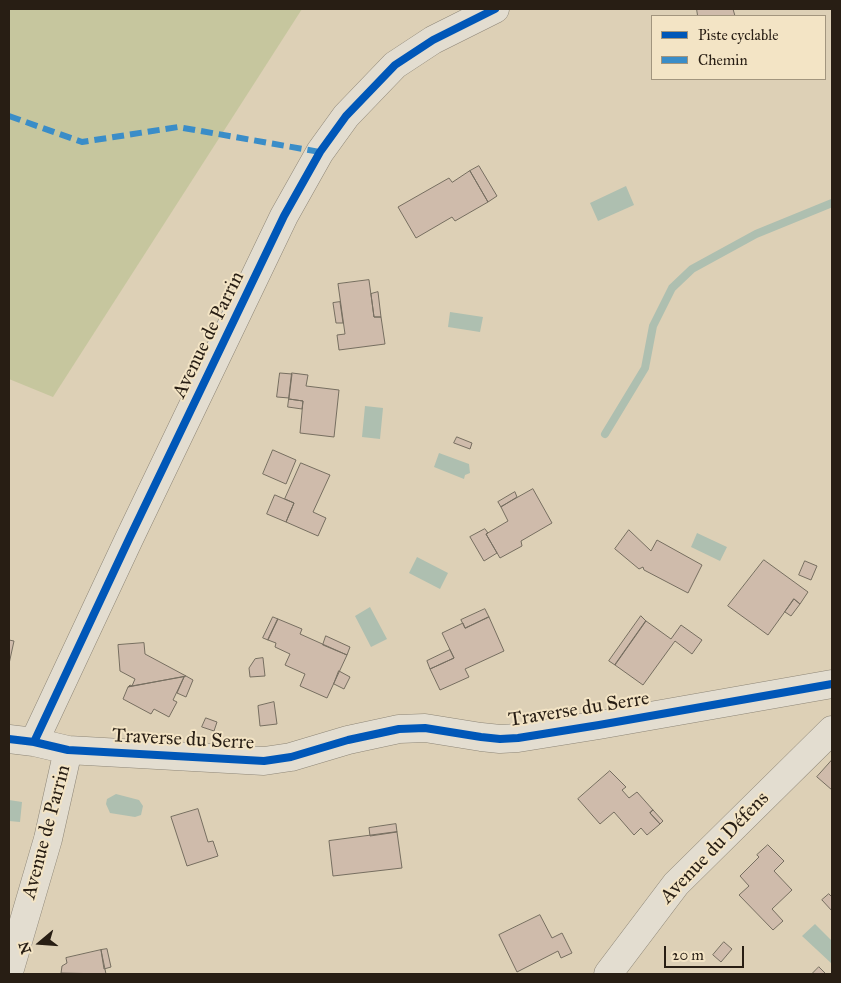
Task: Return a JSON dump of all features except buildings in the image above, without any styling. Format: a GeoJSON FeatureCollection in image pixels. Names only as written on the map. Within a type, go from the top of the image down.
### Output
{"type":"FeatureCollection","features":[{"type":"Feature","properties":{"kind":"street","name":"Avenue de Parrin"},"geometry":{"type":"LineString","coordinates":[[21,740],[129,539],[284,216],[320,152],[346,116],[395,65],[433,40],[495,9]]}},
{"type":"Feature","properties":{"kind":"street","name":"Traverse du Serre"},"geometry":{"type":"LineString","coordinates":[[21,740],[68,750],[264,761],[291,757],[348,740],[399,728],[425,728],[500,738],[518,738],[832,684]]}},
{"type":"Feature","properties":{"kind":"street","name":"Avenue du Défens"},"geometry":{"type":"LineString","coordinates":[[608,974],[676,884],[832,730]]}},
{"type":"Feature","properties":{"kind":"street","name":"Avenue de Parrin"},"geometry":{"type":"LineString","coordinates":[[9,972],[48,839],[68,750]]}},
{"type":"Feature","properties":{"kind":"green space"},"geometry":{"type":"Polygon","coordinates":[[[9,9],[302,9],[53,397],[9,379],[9,9]]]}},
{"type":"Feature","properties":{"kind":"shaded area"},"geometry":{"type":"Polygon","coordinates":[[[626,186],[634,205],[598,221],[590,203],[626,186]]]}},
{"type":"Feature","properties":{"kind":"shaded area"},"geometry":{"type":"Polygon","coordinates":[[[450,312],[483,317],[480,332],[448,327],[450,312]]]}},
{"type":"Feature","properties":{"kind":"shaded area"},"geometry":{"type":"Polygon","coordinates":[[[365,406],[383,408],[380,439],[362,437],[365,406]]]}},
{"type":"Feature","properties":{"kind":"shaded area"},"geometry":{"type":"Polygon","coordinates":[[[439,453],[469,464],[470,473],[465,475],[464,479],[434,467],[439,453]]]}},
{"type":"Feature","properties":{"kind":"shaded area"},"geometry":{"type":"Polygon","coordinates":[[[697,533],[727,547],[720,561],[691,547],[697,533]]]}},
{"type":"Feature","properties":{"kind":"shaded area"},"geometry":{"type":"Polygon","coordinates":[[[417,557],[448,573],[440,589],[409,573],[417,557]]]}},
{"type":"Feature","properties":{"kind":"shaded area"},"geometry":{"type":"Polygon","coordinates":[[[370,607],[387,639],[371,647],[355,616],[370,607]]]}},
{"type":"Feature","properties":{"kind":"shaded area"},"geometry":{"type":"Polygon","coordinates":[[[116,794],[139,800],[143,806],[141,815],[135,817],[110,813],[106,804],[107,799],[116,794]]]}},
{"type":"Feature","properties":{"kind":"shaded area"},"geometry":{"type":"Polygon","coordinates":[[[9,800],[22,802],[20,822],[9,821],[9,800]]]}},
{"type":"Feature","properties":{"kind":"shaded area"},"geometry":{"type":"Polygon","coordinates":[[[815,924],[832,941],[831,963],[802,936],[815,924]]]}},
{"type":"Feature","properties":{"kind":"waterway"},"geometry":{"type":"LineString","coordinates":[[605,434],[645,368],[653,326],[672,288],[692,269],[756,234],[832,203]]}},
{"type":"Feature","properties":{"kind":"marked path"},"geometry":{"type":"LineString","coordinates":[[9,116],[82,142],[178,127],[320,152]]}},
{"type":"Feature","properties":{"kind":"cycle path"},"geometry":{"type":"LineString","coordinates":[[34,742],[284,216],[320,152],[346,116],[395,65],[433,40],[495,9]]}},
{"type":"Feature","properties":{"kind":"cycle path"},"geometry":{"type":"LineString","coordinates":[[9,739],[34,742],[68,750],[264,761],[291,757],[348,740],[399,729],[425,728],[481,737],[518,738],[832,684]]}}]}
